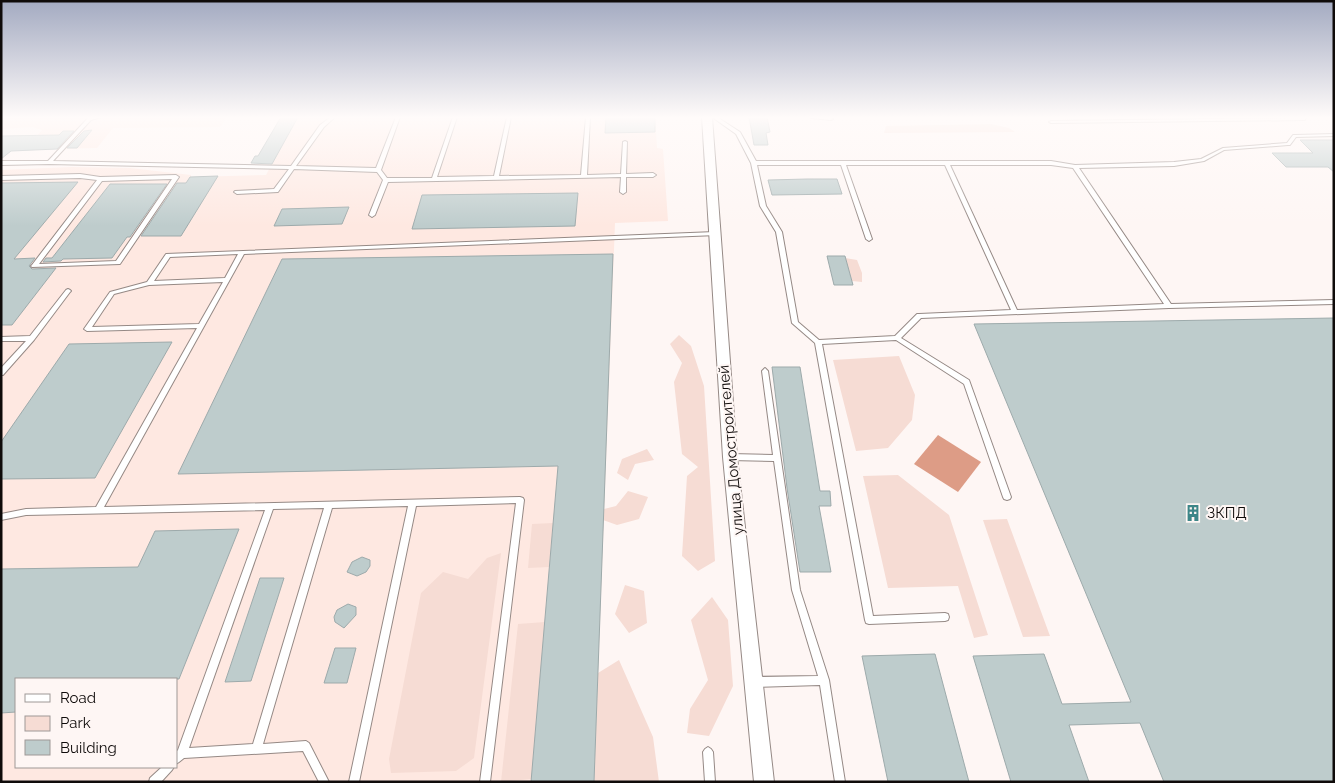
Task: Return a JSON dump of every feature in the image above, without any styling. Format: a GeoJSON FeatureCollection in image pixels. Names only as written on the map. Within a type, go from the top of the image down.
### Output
{"type":"FeatureCollection","features":[{"type":"Feature","properties":{"kind":"street","name":"улица Домостроителей"},"geometry":{"type":"LineString","coordinates":[[709,154],[730,457],[764,782]]}},
{"type":"Feature","properties":{"kind":"lane"},"geometry":{"type":"LineString","coordinates":[[49,162],[57,154]]}},
{"type":"Feature","properties":{"kind":"lane"},"geometry":{"type":"LineString","coordinates":[[237,192],[276,191],[304,154]]}},
{"type":"Feature","properties":{"kind":"lane"},"geometry":{"type":"LineString","coordinates":[[378,170],[384,154]]}},
{"type":"Feature","properties":{"kind":"lane"},"geometry":{"type":"LineString","coordinates":[[434,178],[442,154]]}},
{"type":"Feature","properties":{"kind":"lane"},"geometry":{"type":"LineString","coordinates":[[496,178],[501,154]]}},
{"type":"Feature","properties":{"kind":"lane"},"geometry":{"type":"LineString","coordinates":[[584,176],[586,154]]}},
{"type":"Feature","properties":{"kind":"lane"},"geometry":{"type":"LineString","coordinates":[[623,192],[625,154]]}},
{"type":"Feature","properties":{"kind":"lane"},"geometry":{"type":"LineString","coordinates":[[749,154],[754,163],[763,206],[779,232],[795,323],[818,342],[869,620],[945,617]]}},
{"type":"Feature","properties":{"kind":"lane"},"geometry":{"type":"LineString","coordinates":[[754,163],[1051,163],[1075,167],[1174,164],[1202,160],[1215,154]]}},
{"type":"Feature","properties":{"kind":"lane"},"geometry":{"type":"LineString","coordinates":[[1,163],[49,162],[378,170],[386,180]]}},
{"type":"Feature","properties":{"kind":"lane"},"geometry":{"type":"LineString","coordinates":[[844,163],[869,240]]}},
{"type":"Feature","properties":{"kind":"lane"},"geometry":{"type":"LineString","coordinates":[[947,163],[1015,312]]}},
{"type":"Feature","properties":{"kind":"lane"},"geometry":{"type":"LineString","coordinates":[[1075,167],[1169,306]]}},
{"type":"Feature","properties":{"kind":"lane"},"geometry":{"type":"LineString","coordinates":[[386,180],[653,175]]}},
{"type":"Feature","properties":{"kind":"lane"},"geometry":{"type":"LineString","coordinates":[[1,178],[80,176],[100,179],[176,177],[118,263],[34,266],[100,179]]}},
{"type":"Feature","properties":{"kind":"lane"},"geometry":{"type":"LineString","coordinates":[[372,215],[386,180]]}},
{"type":"Feature","properties":{"kind":"lane"},"geometry":{"type":"LineString","coordinates":[[149,283],[168,255],[715,234]]}},
{"type":"Feature","properties":{"kind":"lane"},"geometry":{"type":"LineString","coordinates":[[98,510],[242,253]]}},
{"type":"Feature","properties":{"kind":"lane"},"geometry":{"type":"LineString","coordinates":[[201,326],[87,329],[112,293],[149,283],[226,280]]}},
{"type":"Feature","properties":{"kind":"lane"},"geometry":{"type":"LineString","coordinates":[[1,373],[32,338],[68,291]]}},
{"type":"Feature","properties":{"kind":"lane"},"geometry":{"type":"LineString","coordinates":[[897,338],[919,316],[1169,306],[1334,302]]}},
{"type":"Feature","properties":{"kind":"lane"},"geometry":{"type":"LineString","coordinates":[[1,340],[32,338]]}},
{"type":"Feature","properties":{"kind":"lane"},"geometry":{"type":"LineString","coordinates":[[818,342],[897,338],[967,382],[1007,497]]}},
{"type":"Feature","properties":{"kind":"lane"},"geometry":{"type":"LineString","coordinates":[[765,371],[796,590],[824,680],[840,782]]}},
{"type":"Feature","properties":{"kind":"lane"},"geometry":{"type":"LineString","coordinates":[[730,457],[776,458]]}},
{"type":"Feature","properties":{"kind":"lane"},"geometry":{"type":"LineString","coordinates":[[1,516],[26,512],[520,500],[485,782]]}},
{"type":"Feature","properties":{"kind":"lane"},"geometry":{"type":"LineString","coordinates":[[354,782],[414,503]]}},
{"type":"Feature","properties":{"kind":"lane"},"geometry":{"type":"LineString","coordinates":[[257,748],[329,505]]}},
{"type":"Feature","properties":{"kind":"lane"},"geometry":{"type":"LineString","coordinates":[[270,506],[179,756],[257,748],[306,746],[324,782]]}},
{"type":"Feature","properties":{"kind":"lane"},"geometry":{"type":"LineString","coordinates":[[753,682],[824,680]]}},
{"type":"Feature","properties":{"kind":"lane"},"geometry":{"type":"LineString","coordinates":[[708,752],[710,782]]}},
{"type":"Feature","properties":{"kind":"lane"},"geometry":{"type":"LineString","coordinates":[[154,782],[167,768]]}},
{"type":"Feature","properties":{"kind":"shaded area"},"geometry":{"type":"Polygon","coordinates":[[[277,154],[663,154],[668,221],[615,223],[594,782],[1,782],[1,170],[72,167],[130,168],[191,175],[191,177],[266,175],[277,154]]]}},
{"type":"Feature","properties":{"kind":"shaded area"},"geometry":{"type":"Polygon","coordinates":[[[938,435],[981,462],[958,492],[914,464],[938,435]]]}},
{"type":"Feature","properties":{"kind":"green space"},"geometry":{"type":"Polygon","coordinates":[[[845,258],[857,260],[862,273],[862,282],[852,281],[845,258]]]}},
{"type":"Feature","properties":{"kind":"green space"},"geometry":{"type":"Polygon","coordinates":[[[679,335],[691,346],[704,386],[715,561],[698,571],[682,556],[687,476],[698,467],[682,454],[674,382],[682,363],[670,344],[679,335]]]}},
{"type":"Feature","properties":{"kind":"green space"},"geometry":{"type":"Polygon","coordinates":[[[899,356],[915,395],[912,420],[888,448],[856,451],[833,360],[899,356]]]}},
{"type":"Feature","properties":{"kind":"green space"},"geometry":{"type":"Polygon","coordinates":[[[647,449],[654,460],[635,464],[628,480],[617,473],[622,459],[647,449]]]}},
{"type":"Feature","properties":{"kind":"green space"},"geometry":{"type":"Polygon","coordinates":[[[898,475],[949,515],[988,635],[974,638],[958,586],[888,588],[863,476],[898,475]]]}},
{"type":"Feature","properties":{"kind":"green space"},"geometry":{"type":"Polygon","coordinates":[[[628,491],[648,497],[639,519],[617,525],[603,520],[604,509],[616,506],[628,491]]]}},
{"type":"Feature","properties":{"kind":"green space"},"geometry":{"type":"Polygon","coordinates":[[[1007,519],[1050,636],[1023,637],[983,520],[1007,519]]]}},
{"type":"Feature","properties":{"kind":"green space"},"geometry":{"type":"Polygon","coordinates":[[[553,523],[549,567],[528,568],[532,524],[553,523]]]}},
{"type":"Feature","properties":{"kind":"green space"},"geometry":{"type":"Polygon","coordinates":[[[501,553],[474,758],[456,771],[391,773],[389,759],[421,593],[443,572],[468,579],[487,558],[501,553]]]}},
{"type":"Feature","properties":{"kind":"green space"},"geometry":{"type":"Polygon","coordinates":[[[625,585],[644,591],[647,623],[629,633],[615,614],[625,585]]]}},
{"type":"Feature","properties":{"kind":"green space"},"geometry":{"type":"Polygon","coordinates":[[[712,597],[728,620],[733,686],[709,736],[687,733],[690,709],[708,680],[691,620],[712,597]]]}},
{"type":"Feature","properties":{"kind":"green space"},"geometry":{"type":"Polygon","coordinates":[[[545,622],[531,779],[501,782],[518,624],[545,622]]]}},
{"type":"Feature","properties":{"kind":"green space"},"geometry":{"type":"Polygon","coordinates":[[[619,660],[653,737],[659,782],[594,782],[598,673],[619,660]]]}},
{"type":"Feature","properties":{"kind":"building"},"geometry":{"type":"Polygon","coordinates":[[[1,154],[8,154],[1,159],[1,154]]]}},
{"type":"Feature","properties":{"kind":"building"},"geometry":{"type":"Polygon","coordinates":[[[259,154],[278,154],[272,164],[251,163],[255,156],[259,154]]]}},
{"type":"Feature","properties":{"kind":"building"},"geometry":{"type":"Polygon","coordinates":[[[1273,154],[1334,154],[1334,172],[1328,167],[1286,167],[1273,154]]]}},
{"type":"Feature","properties":{"kind":"building"},"geometry":{"type":"Polygon","coordinates":[[[218,176],[181,236],[141,236],[177,183],[186,183],[190,177],[218,176]]]}},
{"type":"Feature","properties":{"kind":"building"},"geometry":{"type":"Polygon","coordinates":[[[837,179],[842,194],[772,195],[768,180],[837,179]]]}},
{"type":"Feature","properties":{"kind":"building"},"geometry":{"type":"Polygon","coordinates":[[[78,182],[14,259],[35,258],[29,266],[32,269],[56,268],[12,325],[1,325],[1,183],[78,182]]]}},
{"type":"Feature","properties":{"kind":"building"},"geometry":{"type":"Polygon","coordinates":[[[110,184],[167,184],[130,237],[127,237],[112,258],[63,259],[61,261],[43,262],[46,258],[52,258],[110,184]]]}},
{"type":"Feature","properties":{"kind":"building"},"geometry":{"type":"Polygon","coordinates":[[[578,193],[575,226],[412,229],[422,195],[578,193]]]}},
{"type":"Feature","properties":{"kind":"building"},"geometry":{"type":"Polygon","coordinates":[[[349,207],[342,224],[274,226],[282,209],[349,207]]]}},
{"type":"Feature","properties":{"kind":"building"},"geometry":{"type":"Polygon","coordinates":[[[613,254],[594,782],[531,782],[558,466],[178,474],[282,259],[613,254]]]}},
{"type":"Feature","properties":{"kind":"building"},"geometry":{"type":"Polygon","coordinates":[[[827,256],[845,256],[853,285],[834,285],[827,256]]]}},
{"type":"Feature","properties":{"kind":"building","name":"ЗКПД"},"geometry":{"type":"Polygon","coordinates":[[[1334,318],[1334,782],[1164,782],[1140,723],[1069,725],[1089,782],[1011,782],[973,656],[1044,654],[1062,704],[1131,702],[974,324],[1334,318]]]}},
{"type":"Feature","properties":{"kind":"building"},"geometry":{"type":"Polygon","coordinates":[[[172,342],[95,478],[1,479],[1,442],[69,344],[172,342]]]}},
{"type":"Feature","properties":{"kind":"building"},"geometry":{"type":"Polygon","coordinates":[[[772,367],[800,367],[820,491],[830,491],[831,506],[819,506],[831,572],[800,572],[787,488],[772,367]]]}},
{"type":"Feature","properties":{"kind":"building"},"geometry":{"type":"Polygon","coordinates":[[[239,529],[179,679],[15,678],[15,712],[1,713],[1,569],[138,567],[155,531],[239,529]]]}},
{"type":"Feature","properties":{"kind":"building"},"geometry":{"type":"Polygon","coordinates":[[[362,557],[370,560],[370,566],[366,572],[357,576],[347,572],[352,562],[362,557]]]}},
{"type":"Feature","properties":{"kind":"building"},"geometry":{"type":"Polygon","coordinates":[[[260,578],[284,578],[251,681],[225,682],[260,578]]]}},
{"type":"Feature","properties":{"kind":"building"},"geometry":{"type":"Polygon","coordinates":[[[348,604],[356,607],[356,615],[344,628],[335,622],[334,617],[337,610],[348,604]]]}},
{"type":"Feature","properties":{"kind":"building"},"geometry":{"type":"Polygon","coordinates":[[[335,648],[356,648],[347,683],[324,683],[335,648]]]}},
{"type":"Feature","properties":{"kind":"building"},"geometry":{"type":"Polygon","coordinates":[[[935,654],[969,782],[888,782],[862,656],[935,654]]]}},
{"type":"Feature","properties":{"kind":"place","name":"ЗКПД"},"geometry":{"type":"Point","coordinates":[1193,513]}}]}
